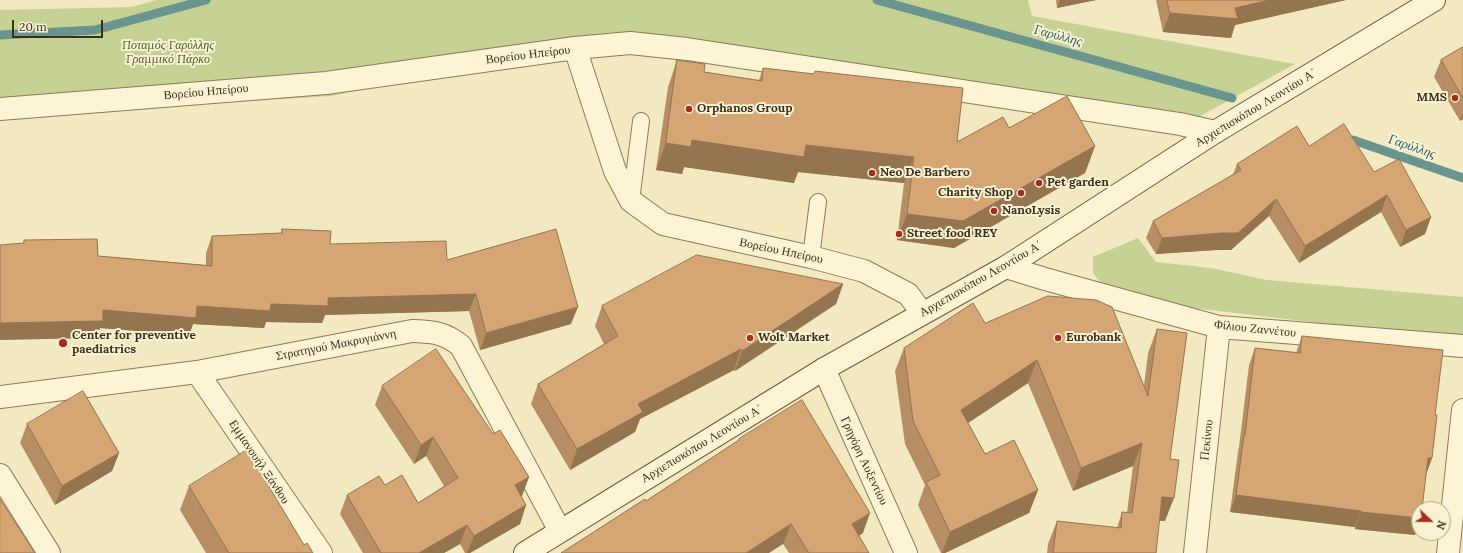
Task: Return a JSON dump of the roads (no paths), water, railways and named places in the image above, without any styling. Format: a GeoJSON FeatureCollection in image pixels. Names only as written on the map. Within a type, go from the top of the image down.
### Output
{"type":"FeatureCollection","features":[{"type":"Feature","properties":{"kind":"street","name":"Αρχιεπισκόπου Λεοντίου Α΄"},"geometry":{"type":"LineString","coordinates":[[525,553],[824,370],[922,313],[1006,267],[1215,132],[1430,1]]}},
{"type":"Feature","properties":{"kind":"street"},"geometry":{"type":"LineString","coordinates":[[575,48],[630,43],[687,50],[1180,124],[1215,132]]}},
{"type":"Feature","properties":{"kind":"street","name":"Βορείου Ηπείρου"},"geometry":{"type":"LineString","coordinates":[[0,108],[326,83],[575,48],[615,171],[631,201],[663,224],[864,270],[908,294],[922,313]]}},
{"type":"Feature","properties":{"kind":"street","name":"Φίλιου Ζαννέτου"},"geometry":{"type":"LineString","coordinates":[[1006,267],[1219,327],[1463,346]]}},
{"type":"Feature","properties":{"kind":"street","name":"Πεκίνου"},"geometry":{"type":"LineString","coordinates":[[1195,553],[1219,327]]}},
{"type":"Feature","properties":{"kind":"street","name":"Στρατηγού Μακρυγιάννη"},"geometry":{"type":"LineString","coordinates":[[0,397],[197,372],[412,331],[435,332],[451,338],[461,346],[560,531]]}},
{"type":"Feature","properties":{"kind":"street","name":"Γρηγόρη Αυξεντίου"},"geometry":{"type":"LineString","coordinates":[[824,370],[906,553]]}},
{"type":"Feature","properties":{"kind":"street","name":"Εμμανουήλ Ξάνθου"},"geometry":{"type":"LineString","coordinates":[[197,372],[321,553]]}},
{"type":"Feature","properties":{"kind":"street"},"geometry":{"type":"LineString","coordinates":[[1448,553],[1463,410]]}},
{"type":"Feature","properties":{"kind":"street"},"geometry":{"type":"LineString","coordinates":[[0,475],[49,553]]}},
{"type":"Feature","properties":{"kind":"lane"},"geometry":{"type":"LineString","coordinates":[[631,201],[641,121]]}},
{"type":"Feature","properties":{"kind":"lane"},"geometry":{"type":"LineString","coordinates":[[811,257],[818,202]]}},
{"type":"Feature","properties":{"kind":"waterway","name":"Γαρύλλης"},"geometry":{"type":"LineString","coordinates":[[0,35],[95,30],[206,0]]}},
{"type":"Feature","properties":{"kind":"waterway","name":"Γαρύλλης"},"geometry":{"type":"LineString","coordinates":[[877,0],[1232,98]]}},
{"type":"Feature","properties":{"kind":"waterway","name":"Γαρύλλης"},"geometry":{"type":"LineString","coordinates":[[1353,140],[1463,178]]}},
{"type":"Feature","properties":{"kind":"place","name":"MMS"},"geometry":{"type":"Point","coordinates":[1455,98]}},
{"type":"Feature","properties":{"kind":"place","name":"Orphanos Group"},"geometry":{"type":"Point","coordinates":[689,109]}},
{"type":"Feature","properties":{"kind":"place","name":"Neo De Barbero"},"geometry":{"type":"Point","coordinates":[872,173]}},
{"type":"Feature","properties":{"kind":"place","name":"Pet garden"},"geometry":{"type":"Point","coordinates":[1039,183]}},
{"type":"Feature","properties":{"kind":"place","name":"Charity Shop"},"geometry":{"type":"Point","coordinates":[1021,193]}},
{"type":"Feature","properties":{"kind":"place","name":"NanoLysis"},"geometry":{"type":"Point","coordinates":[994,211]}},
{"type":"Feature","properties":{"kind":"place","name":"Street food REY"},"geometry":{"type":"Point","coordinates":[899,234]}},
{"type":"Feature","properties":{"kind":"place","name":"Wolt Market"},"geometry":{"type":"Point","coordinates":[750,338]}},
{"type":"Feature","properties":{"kind":"place","name":"Eurobank"},"geometry":{"type":"Point","coordinates":[1058,338]}},
{"type":"Feature","properties":{"kind":"place","name":"Center for preventive paediatrics"},"geometry":{"type":"Point","coordinates":[63,343]}},
{"type":"Feature","properties":{"kind":"park label","name":"Ποταμός Γαρύλλης Γραμμικό Πάρκο"},"geometry":{"type":"Point","coordinates":[168,53]}}]}
